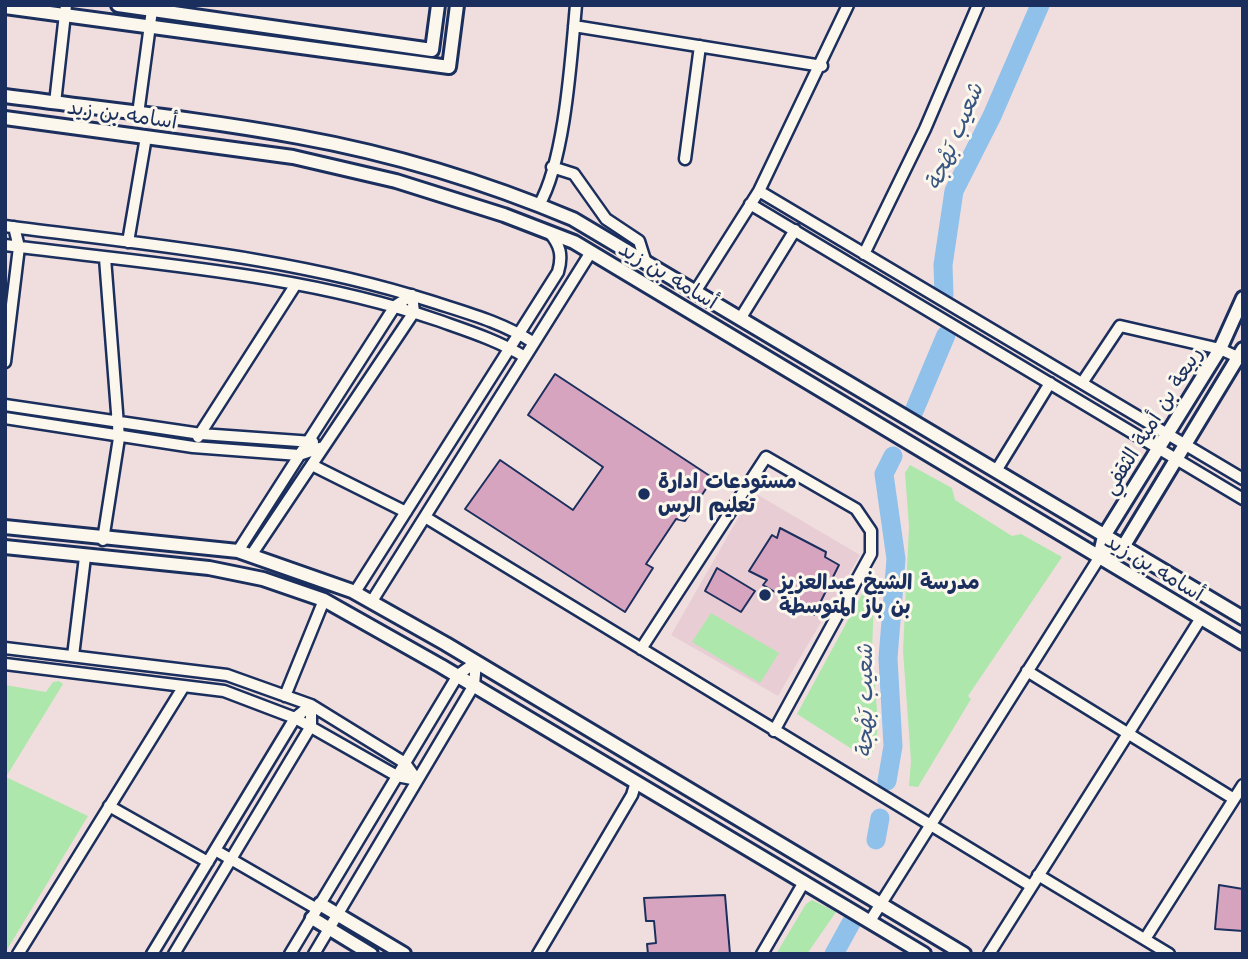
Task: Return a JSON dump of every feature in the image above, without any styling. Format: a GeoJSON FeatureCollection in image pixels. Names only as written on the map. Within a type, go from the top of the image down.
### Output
{"type":"FeatureCollection","features":[{"type":"Feature","properties":{"kind":"street"},"geometry":{"type":"LineString","coordinates":[[118,5],[432,50],[438,5]]}},
{"type":"Feature","properties":{"kind":"street"},"geometry":{"type":"LineString","coordinates":[[5,7],[66,10],[149,27],[449,67],[457,5]]}},
{"type":"Feature","properties":{"kind":"street"},"geometry":{"type":"LineString","coordinates":[[538,205],[548,189],[566,99],[576,5]]}},
{"type":"Feature","properties":{"kind":"street"},"geometry":{"type":"LineString","coordinates":[[695,292],[759,191],[822,66],[848,5]]}},
{"type":"Feature","properties":{"kind":"street"},"geometry":{"type":"LineString","coordinates":[[864,254],[925,129],[978,5]]}},
{"type":"Feature","properties":{"kind":"street"},"geometry":{"type":"LineString","coordinates":[[55,103],[66,10]]}},
{"type":"Feature","properties":{"kind":"street"},"geometry":{"type":"LineString","coordinates":[[138,114],[152,10]]}},
{"type":"Feature","properties":{"kind":"street"},"geometry":{"type":"LineString","coordinates":[[574,26],[822,66]]}},
{"type":"Feature","properties":{"kind":"street"},"geometry":{"type":"LineString","coordinates":[[685,159],[700,46]]}},
{"type":"Feature","properties":{"kind":"street","name":"أسامه بن زيد"},"geometry":{"type":"LineString","coordinates":[[5,96],[299,137],[404,160],[573,219],[1243,618]]}},
{"type":"Feature","properties":{"kind":"street","name":"أسامه بن زيد"},"geometry":{"type":"LineString","coordinates":[[5,118],[293,157],[396,181],[505,215],[549,232],[591,252],[1243,643]]}},
{"type":"Feature","properties":{"kind":"street"},"geometry":{"type":"LineString","coordinates":[[128,242],[146,137]]}},
{"type":"Feature","properties":{"kind":"street"},"geometry":{"type":"LineString","coordinates":[[396,181],[404,160]]}},
{"type":"Feature","properties":{"kind":"street"},"geometry":{"type":"LineString","coordinates":[[552,167],[575,174],[606,219],[639,241],[646,263]]}},
{"type":"Feature","properties":{"kind":"street"},"geometry":{"type":"LineString","coordinates":[[759,191],[1243,479]]}},
{"type":"Feature","properties":{"kind":"street"},"geometry":{"type":"LineString","coordinates":[[750,204],[1243,499]]}},
{"type":"Feature","properties":{"kind":"street"},"geometry":{"type":"LineString","coordinates":[[10,227],[290,264],[412,295],[508,326],[534,343]]}},
{"type":"Feature","properties":{"kind":"street"},"geometry":{"type":"LineString","coordinates":[[10,227],[5,243],[19,247],[296,284],[395,306],[510,348],[525,357]]}},
{"type":"Feature","properties":{"kind":"street"},"geometry":{"type":"LineString","coordinates":[[5,362],[19,247],[10,227]]}},
{"type":"Feature","properties":{"kind":"street"},"geometry":{"type":"LineString","coordinates":[[740,319],[795,230]]}},
{"type":"Feature","properties":{"kind":"street"},"geometry":{"type":"LineString","coordinates":[[355,592],[558,272],[562,259],[558,243],[549,232]]}},
{"type":"Feature","properties":{"kind":"street"},"geometry":{"type":"LineString","coordinates":[[372,601],[591,252]]}},
{"type":"Feature","properties":{"kind":"street"},"geometry":{"type":"LineString","coordinates":[[103,540],[119,438],[104,258]]}},
{"type":"Feature","properties":{"kind":"street"},"geometry":{"type":"LineString","coordinates":[[193,447],[296,284]]}},
{"type":"Feature","properties":{"kind":"street"},"geometry":{"type":"LineString","coordinates":[[238,551],[395,306],[412,295]]}},
{"type":"Feature","properties":{"kind":"street"},"geometry":{"type":"LineString","coordinates":[[252,554],[414,312],[412,295]]}},
{"type":"Feature","properties":{"kind":"street","name":"ربيعة بن أمية الثقفي"},"geometry":{"type":"LineString","coordinates":[[1099,558],[1104,536],[1220,349],[1243,298]]}},
{"type":"Feature","properties":{"kind":"street"},"geometry":{"type":"LineString","coordinates":[[1082,383],[1120,326],[1241,355]]}},
{"type":"Feature","properties":{"kind":"street","name":"ربيعة بن أمية الثقفي"},"geometry":{"type":"LineString","coordinates":[[1123,547],[1241,355]]}},
{"type":"Feature","properties":{"kind":"street"},"geometry":{"type":"LineString","coordinates":[[996,471],[1050,383]]}},
{"type":"Feature","properties":{"kind":"street"},"geometry":{"type":"LineString","coordinates":[[5,405],[201,434],[309,440],[323,447]]}},
{"type":"Feature","properties":{"kind":"street"},"geometry":{"type":"LineString","coordinates":[[5,418],[119,438],[193,447],[299,455],[323,447]]}},
{"type":"Feature","properties":{"kind":"street"},"geometry":{"type":"LineString","coordinates":[[641,649],[766,457],[856,509],[871,531],[871,554],[774,731]]}},
{"type":"Feature","properties":{"kind":"street"},"geometry":{"type":"LineString","coordinates":[[312,465],[406,512]]}},
{"type":"Feature","properties":{"kind":"street"},"geometry":{"type":"LineString","coordinates":[[425,517],[1031,886]]}},
{"type":"Feature","properties":{"kind":"street"},"geometry":{"type":"LineString","coordinates":[[5,527],[103,540],[238,551],[355,592],[964,954]]}},
{"type":"Feature","properties":{"kind":"street"},"geometry":{"type":"LineString","coordinates":[[5,547],[209,568],[263,579],[324,600],[474,685],[924,954]]}},
{"type":"Feature","properties":{"kind":"street"},"geometry":{"type":"LineString","coordinates":[[870,922],[1099,558],[1123,547]]}},
{"type":"Feature","properties":{"kind":"street"},"geometry":{"type":"LineString","coordinates":[[73,656],[85,557]]}},
{"type":"Feature","properties":{"kind":"street"},"geometry":{"type":"LineString","coordinates":[[285,696],[324,600]]}},
{"type":"Feature","properties":{"kind":"street"},"geometry":{"type":"LineString","coordinates":[[989,954],[1200,618]]}},
{"type":"Feature","properties":{"kind":"street"},"geometry":{"type":"LineString","coordinates":[[5,648],[227,675],[311,705],[405,763],[417,780]]}},
{"type":"Feature","properties":{"kind":"street"},"geometry":{"type":"LineString","coordinates":[[290,954],[458,676],[476,662]]}},
{"type":"Feature","properties":{"kind":"street"},"geometry":{"type":"LineString","coordinates":[[314,954],[474,685],[476,662]]}},
{"type":"Feature","properties":{"kind":"street"},"geometry":{"type":"LineString","coordinates":[[5,664],[224,691],[296,718],[397,776],[417,780]]}},
{"type":"Feature","properties":{"kind":"street"},"geometry":{"type":"LineString","coordinates":[[1027,671],[1234,799]]}},
{"type":"Feature","properties":{"kind":"street"},"geometry":{"type":"LineString","coordinates":[[18,954],[184,686]]}},
{"type":"Feature","properties":{"kind":"street"},"geometry":{"type":"LineString","coordinates":[[152,954],[296,718],[311,705]]}},
{"type":"Feature","properties":{"kind":"street"},"geometry":{"type":"LineString","coordinates":[[174,954],[311,726],[311,705]]}},
{"type":"Feature","properties":{"kind":"street"},"geometry":{"type":"LineString","coordinates":[[538,954],[632,795],[636,782]]}},
{"type":"Feature","properties":{"kind":"street"},"geometry":{"type":"LineString","coordinates":[[1145,939],[1243,785]]}},
{"type":"Feature","properties":{"kind":"street"},"geometry":{"type":"LineString","coordinates":[[109,806],[208,862]]}},
{"type":"Feature","properties":{"kind":"street"},"geometry":{"type":"LineString","coordinates":[[215,850],[316,910],[338,914],[404,954]]}},
{"type":"Feature","properties":{"kind":"street"},"geometry":{"type":"LineString","coordinates":[[1038,875],[1169,954]]}},
{"type":"Feature","properties":{"kind":"street"},"geometry":{"type":"LineString","coordinates":[[762,954],[804,883]]}},
{"type":"Feature","properties":{"kind":"street"},"geometry":{"type":"LineString","coordinates":[[316,910],[329,929],[371,954]]}},
{"type":"Feature","properties":{"kind":"shaded area","name":"مدرسة الشيخ عبدالعزيز بن باز المتوسطة"},"geometry":{"type":"Polygon","coordinates":[[[753,492],[860,555],[778,696],[671,635],[753,492]]]}},
{"type":"Feature","properties":{"kind":"green space"},"geometry":{"type":"Polygon","coordinates":[[[910,465],[952,488],[955,500],[1012,536],[1021,534],[1062,557],[968,696],[971,699],[918,787],[909,786],[911,761],[903,651],[909,527],[905,473],[910,465]]]}},
{"type":"Feature","properties":{"kind":"green space"},"geometry":{"type":"Polygon","coordinates":[[[868,583],[874,598],[872,651],[878,722],[876,744],[869,760],[797,714],[868,583]]]}},
{"type":"Feature","properties":{"kind":"green space"},"geometry":{"type":"Polygon","coordinates":[[[711,613],[779,653],[760,683],[692,642],[711,613]]]}},
{"type":"Feature","properties":{"kind":"green space"},"geometry":{"type":"Polygon","coordinates":[[[59,681],[63,684],[6,777],[88,816],[5,953],[5,685],[46,692],[53,682],[59,681]]]}},
{"type":"Feature","properties":{"kind":"green space"},"geometry":{"type":"Polygon","coordinates":[[[812,900],[836,912],[807,954],[776,954],[806,904],[812,900]]]}},
{"type":"Feature","properties":{"kind":"building","name":"مستودعات ادارة تعليم الرس"},"geometry":{"type":"Polygon","coordinates":[[[555,374],[713,478],[685,521],[676,519],[646,564],[653,568],[625,612],[465,509],[500,460],[573,510],[603,467],[528,415],[555,374]]]}},
{"type":"Feature","properties":{"kind":"building"},"geometry":{"type":"Polygon","coordinates":[[[780,528],[826,552],[825,557],[839,565],[814,615],[763,585],[767,580],[749,571],[772,535],[777,538],[780,528]]]}},
{"type":"Feature","properties":{"kind":"building"},"geometry":{"type":"Polygon","coordinates":[[[717,568],[755,591],[741,612],[705,591],[717,568]]]}},
{"type":"Feature","properties":{"kind":"building"},"geometry":{"type":"Polygon","coordinates":[[[1219,885],[1243,889],[1243,931],[1215,929],[1219,885]]]}},
{"type":"Feature","properties":{"kind":"building"},"geometry":{"type":"Polygon","coordinates":[[[725,895],[730,954],[648,954],[647,944],[656,943],[654,921],[646,921],[644,898],[725,895]]]}},
{"type":"Feature","properties":{"kind":"waterway","name":"شعيب بَهْجة"},"geometry":{"type":"LineString","coordinates":[[944,295],[943,265],[954,191],[992,116],[1040,5]]}},
{"type":"Feature","properties":{"kind":"waterway","name":"شعيب بَهْجة"},"geometry":{"type":"LineString","coordinates":[[914,411],[946,335]]}},
{"type":"Feature","properties":{"kind":"waterway","name":"شعيب بَهْجة"},"geometry":{"type":"LineString","coordinates":[[887,781],[893,746],[888,658],[896,559],[884,474],[893,456]]}},
{"type":"Feature","properties":{"kind":"waterway","name":"شعيب بَهْجة"},"geometry":{"type":"LineString","coordinates":[[876,840],[880,818]]}},
{"type":"Feature","properties":{"kind":"waterway","name":"شعيب بَهْجة"},"geometry":{"type":"LineString","coordinates":[[834,954],[851,923]]}},
{"type":"Feature","properties":{"kind":"place","name":"مستودعات ادارة تعليم الرس"},"geometry":{"type":"Point","coordinates":[644,494]}},
{"type":"Feature","properties":{"kind":"place","name":"مدرسة الشيخ عبدالعزيز بن باز المتوسطة"},"geometry":{"type":"Point","coordinates":[765,595]}}]}
